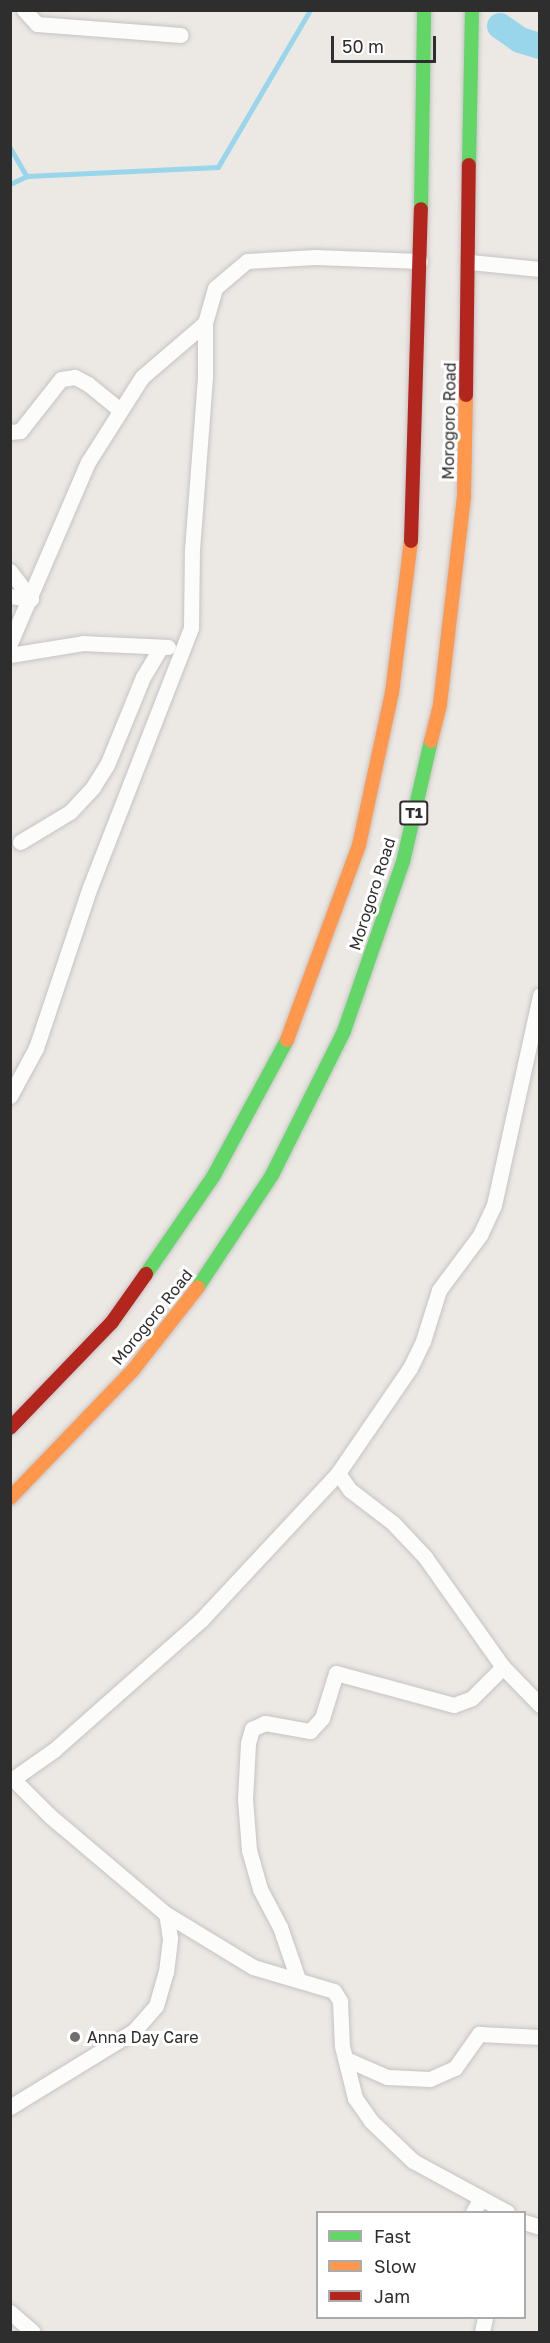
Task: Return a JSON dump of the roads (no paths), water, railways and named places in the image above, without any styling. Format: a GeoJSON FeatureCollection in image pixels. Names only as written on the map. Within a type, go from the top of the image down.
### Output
{"type":"FeatureCollection","features":[{"type":"Feature","properties":{"kind":"highway","name":"Morogoro Road"},"geometry":{"type":"LineString","coordinates":[[10,1428],[112,1322],[213,1177],[288,1037],[359,845],[392,693],[412,530],[424,10]]}},
{"type":"Feature","properties":{"kind":"highway","name":"Morogoro Road"},"geometry":{"type":"LineString","coordinates":[[10,1498],[133,1370],[203,1281],[272,1175],[344,1031],[403,862],[440,704],[464,495],[470,262],[472,10]]}},
{"type":"Feature","properties":{"kind":"street"},"geometry":{"type":"LineString","coordinates":[[24,10],[36,24],[181,34]]}},
{"type":"Feature","properties":{"kind":"street"},"geometry":{"type":"LineString","coordinates":[[10,1096],[36,1048],[90,887],[183,648],[193,612],[192,550],[205,376],[205,323],[215,288],[247,261],[315,257],[420,261]]}},
{"type":"Feature","properties":{"kind":"street"},"geometry":{"type":"LineString","coordinates":[[470,262],[540,269]]}},
{"type":"Feature","properties":{"kind":"street"},"geometry":{"type":"LineString","coordinates":[[10,643],[31,599],[88,462],[142,377],[205,323]]}},
{"type":"Feature","properties":{"kind":"street"},"geometry":{"type":"LineString","coordinates":[[10,432],[20,431],[61,379],[75,377],[120,410]]}},
{"type":"Feature","properties":{"kind":"street"},"geometry":{"type":"LineString","coordinates":[[10,571],[31,599]]}},
{"type":"Feature","properties":{"kind":"street"},"geometry":{"type":"LineString","coordinates":[[10,596],[31,599]]}},
{"type":"Feature","properties":{"kind":"street"},"geometry":{"type":"LineString","coordinates":[[10,655],[83,643],[183,648]]}},
{"type":"Feature","properties":{"kind":"street"},"geometry":{"type":"LineString","coordinates":[[20,842],[69,812],[93,787],[111,757],[143,677],[161,646]]}},
{"type":"Feature","properties":{"kind":"street"},"geometry":{"type":"LineString","coordinates":[[505,2211],[412,2161],[382,2136],[355,2098],[346,2059],[340,2001],[334,1991],[253,1968],[166,1914],[50,1816],[12,1780],[54,1750],[202,1619],[338,1473],[410,1368],[423,1341],[439,1290],[480,1234],[494,1205],[540,995]]}},
{"type":"Feature","properties":{"kind":"street"},"geometry":{"type":"LineString","coordinates":[[338,1473],[350,1490],[393,1523],[425,1557],[503,1667],[540,1706]]}},
{"type":"Feature","properties":{"kind":"street"},"geometry":{"type":"LineString","coordinates":[[298,1979],[280,1928],[260,1889],[249,1850],[245,1799],[248,1743],[252,1729],[265,1723],[310,1731],[322,1718],[336,1673],[454,1705],[472,1698],[503,1667]]}},
{"type":"Feature","properties":{"kind":"street"},"geometry":{"type":"LineString","coordinates":[[10,2107],[134,2031],[156,2006],[166,1972],[170,1938],[166,1914]]}},
{"type":"Feature","properties":{"kind":"street"},"geometry":{"type":"LineString","coordinates":[[346,2059],[387,2078],[430,2079],[454,2068],[479,2034],[540,2037]]}},
{"type":"Feature","properties":{"kind":"street"},"geometry":{"type":"LineString","coordinates":[[474,2211],[481,2198]]}},
{"type":"Feature","properties":{"kind":"street"},"geometry":{"type":"LineString","coordinates":[[10,2313],[33,2332]]}},
{"type":"Feature","properties":{"kind":"waterway"},"geometry":{"type":"LineString","coordinates":[[10,184],[27,176],[218,167],[310,10]]}},
{"type":"Feature","properties":{"kind":"waterway"},"geometry":{"type":"LineString","coordinates":[[500,26],[520,40],[540,46]]}},
{"type":"Feature","properties":{"kind":"waterway"},"geometry":{"type":"LineString","coordinates":[[10,147],[27,176]]}},
{"type":"Feature","properties":{"kind":"place","name":"Anna Day Care"},"geometry":{"type":"Point","coordinates":[75,2037]}}]}
